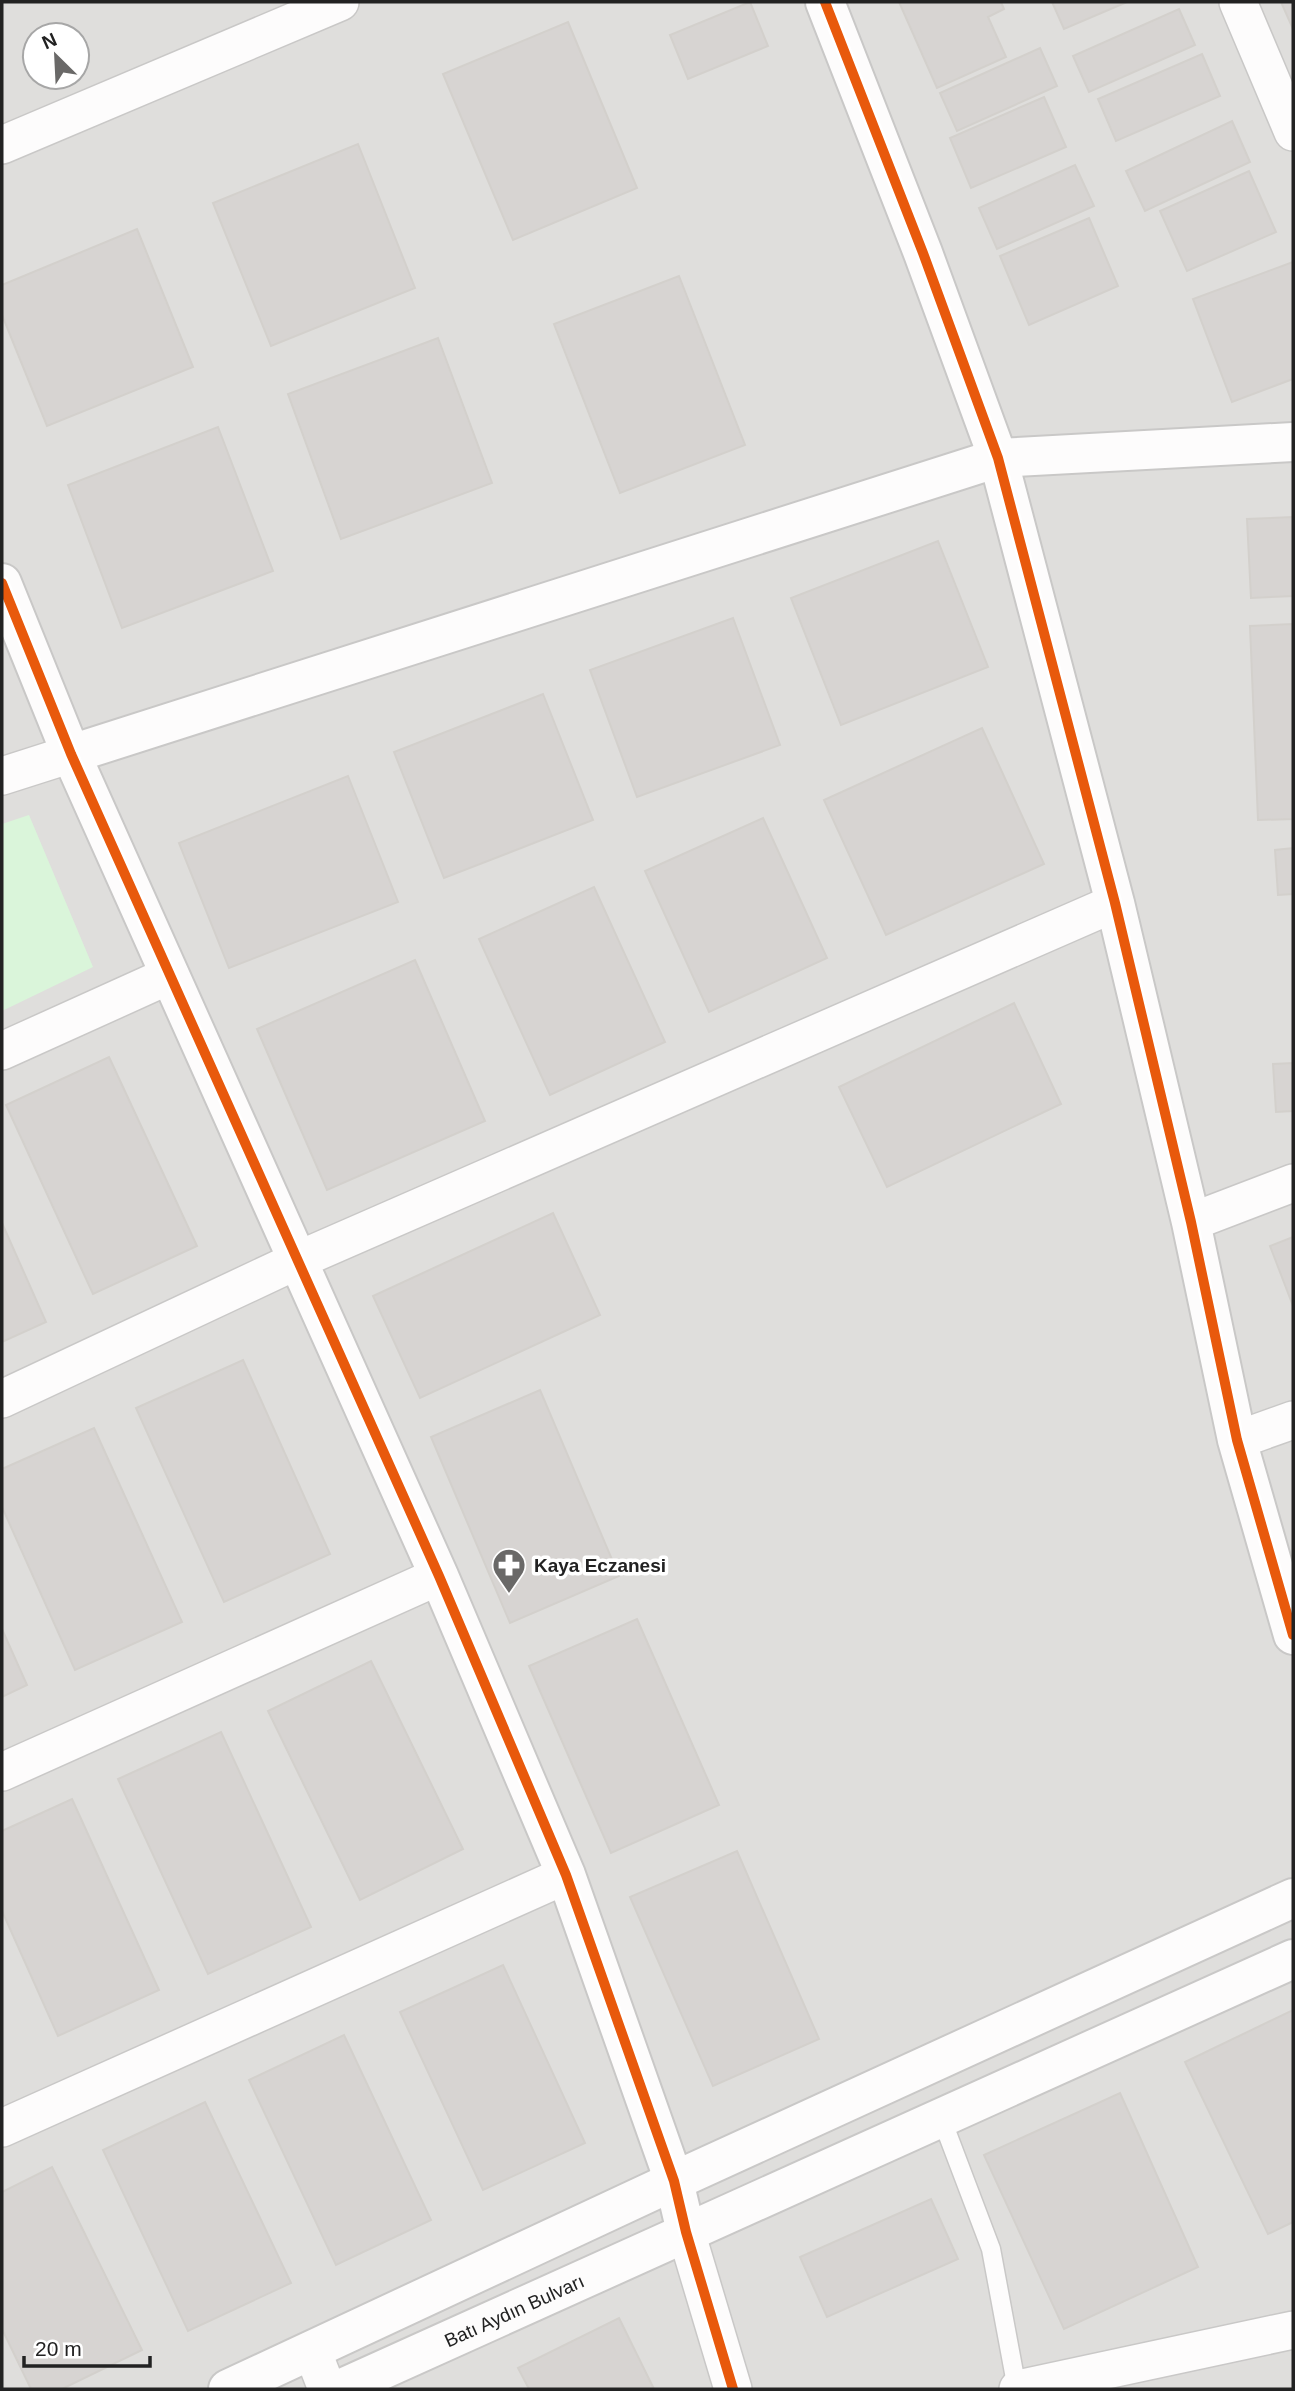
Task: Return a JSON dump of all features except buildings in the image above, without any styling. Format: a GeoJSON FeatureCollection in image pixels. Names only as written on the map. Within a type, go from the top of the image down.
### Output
{"type":"FeatureCollection","features":[{"type":"Feature","properties":{"kind":"street"},"geometry":{"type":"LineString","coordinates":[[2,145],[340,2]]}},
{"type":"Feature","properties":{"kind":"street"},"geometry":{"type":"LineString","coordinates":[[825,2],[923,253],[998,458],[1115,903],[1191,1222],[1237,1440],[1293,1634]]}},
{"type":"Feature","properties":{"kind":"street"},"geometry":{"type":"LineString","coordinates":[[1238,2],[1293,132]]}},
{"type":"Feature","properties":{"kind":"street"},"geometry":{"type":"LineString","coordinates":[[2,776],[998,458],[1293,442]]}},
{"type":"Feature","properties":{"kind":"street"},"geometry":{"type":"LineString","coordinates":[[2,583],[71,754],[439,1576],[565,1875],[674,2181],[686,2232],[733,2389]]}},
{"type":"Feature","properties":{"kind":"street"},"geometry":{"type":"LineString","coordinates":[[2,1399],[296,1261],[1115,903]]}},
{"type":"Feature","properties":{"kind":"street"},"geometry":{"type":"LineString","coordinates":[[2,1051],[170,975]]}},
{"type":"Feature","properties":{"kind":"street"},"geometry":{"type":"LineString","coordinates":[[1191,1222],[1293,1183]]}},
{"type":"Feature","properties":{"kind":"street"},"geometry":{"type":"LineString","coordinates":[[1237,1440],[1293,1420]]}},
{"type":"Feature","properties":{"kind":"street"},"geometry":{"type":"LineString","coordinates":[[2,1772],[439,1576]]}},
{"type":"Feature","properties":{"kind":"street"},"geometry":{"type":"LineString","coordinates":[[2,2128],[565,1875]]}},
{"type":"Feature","properties":{"kind":"street"},"geometry":{"type":"LineString","coordinates":[[228,2389],[674,2181],[1293,1898]]}},
{"type":"Feature","properties":{"kind":"street","name":"Batı Aydın Bulvarı"},"geometry":{"type":"LineString","coordinates":[[340,2389],[1293,1959]]}},
{"type":"Feature","properties":{"kind":"street"},"geometry":{"type":"LineString","coordinates":[[1018,2389],[1293,2330]]}},
{"type":"Feature","properties":{"kind":"street"},"geometry":{"type":"LineString","coordinates":[[312,2350],[327,2389]]}},
{"type":"Feature","properties":{"kind":"lane"},"geometry":{"type":"LineString","coordinates":[[941,2116],[991,2249],[1018,2389]]}},
{"type":"Feature","properties":{"kind":"shaded area"},"geometry":{"type":"Polygon","coordinates":[[[2,2],[1293,2],[1293,2389],[2,2389],[2,2]]]}},
{"type":"Feature","properties":{"kind":"green space"},"geometry":{"type":"Polygon","coordinates":[[[29,815],[93,967],[2,1011],[2,824],[29,815]]]}},
{"type":"Feature","properties":{"kind":"cycle path"},"geometry":{"type":"LineString","coordinates":[[825,2],[923,253],[998,458],[1115,903],[1191,1222],[1237,1440],[1293,1635]]}},
{"type":"Feature","properties":{"kind":"cycle path"},"geometry":{"type":"LineString","coordinates":[[2,583],[71,754],[439,1576],[566,1875],[674,2181],[686,2232],[733,2389]]}},
{"type":"Feature","properties":{"kind":"place","name":"Kaya Eczanesi"},"geometry":{"type":"Point","coordinates":[509,1595]}}]}
